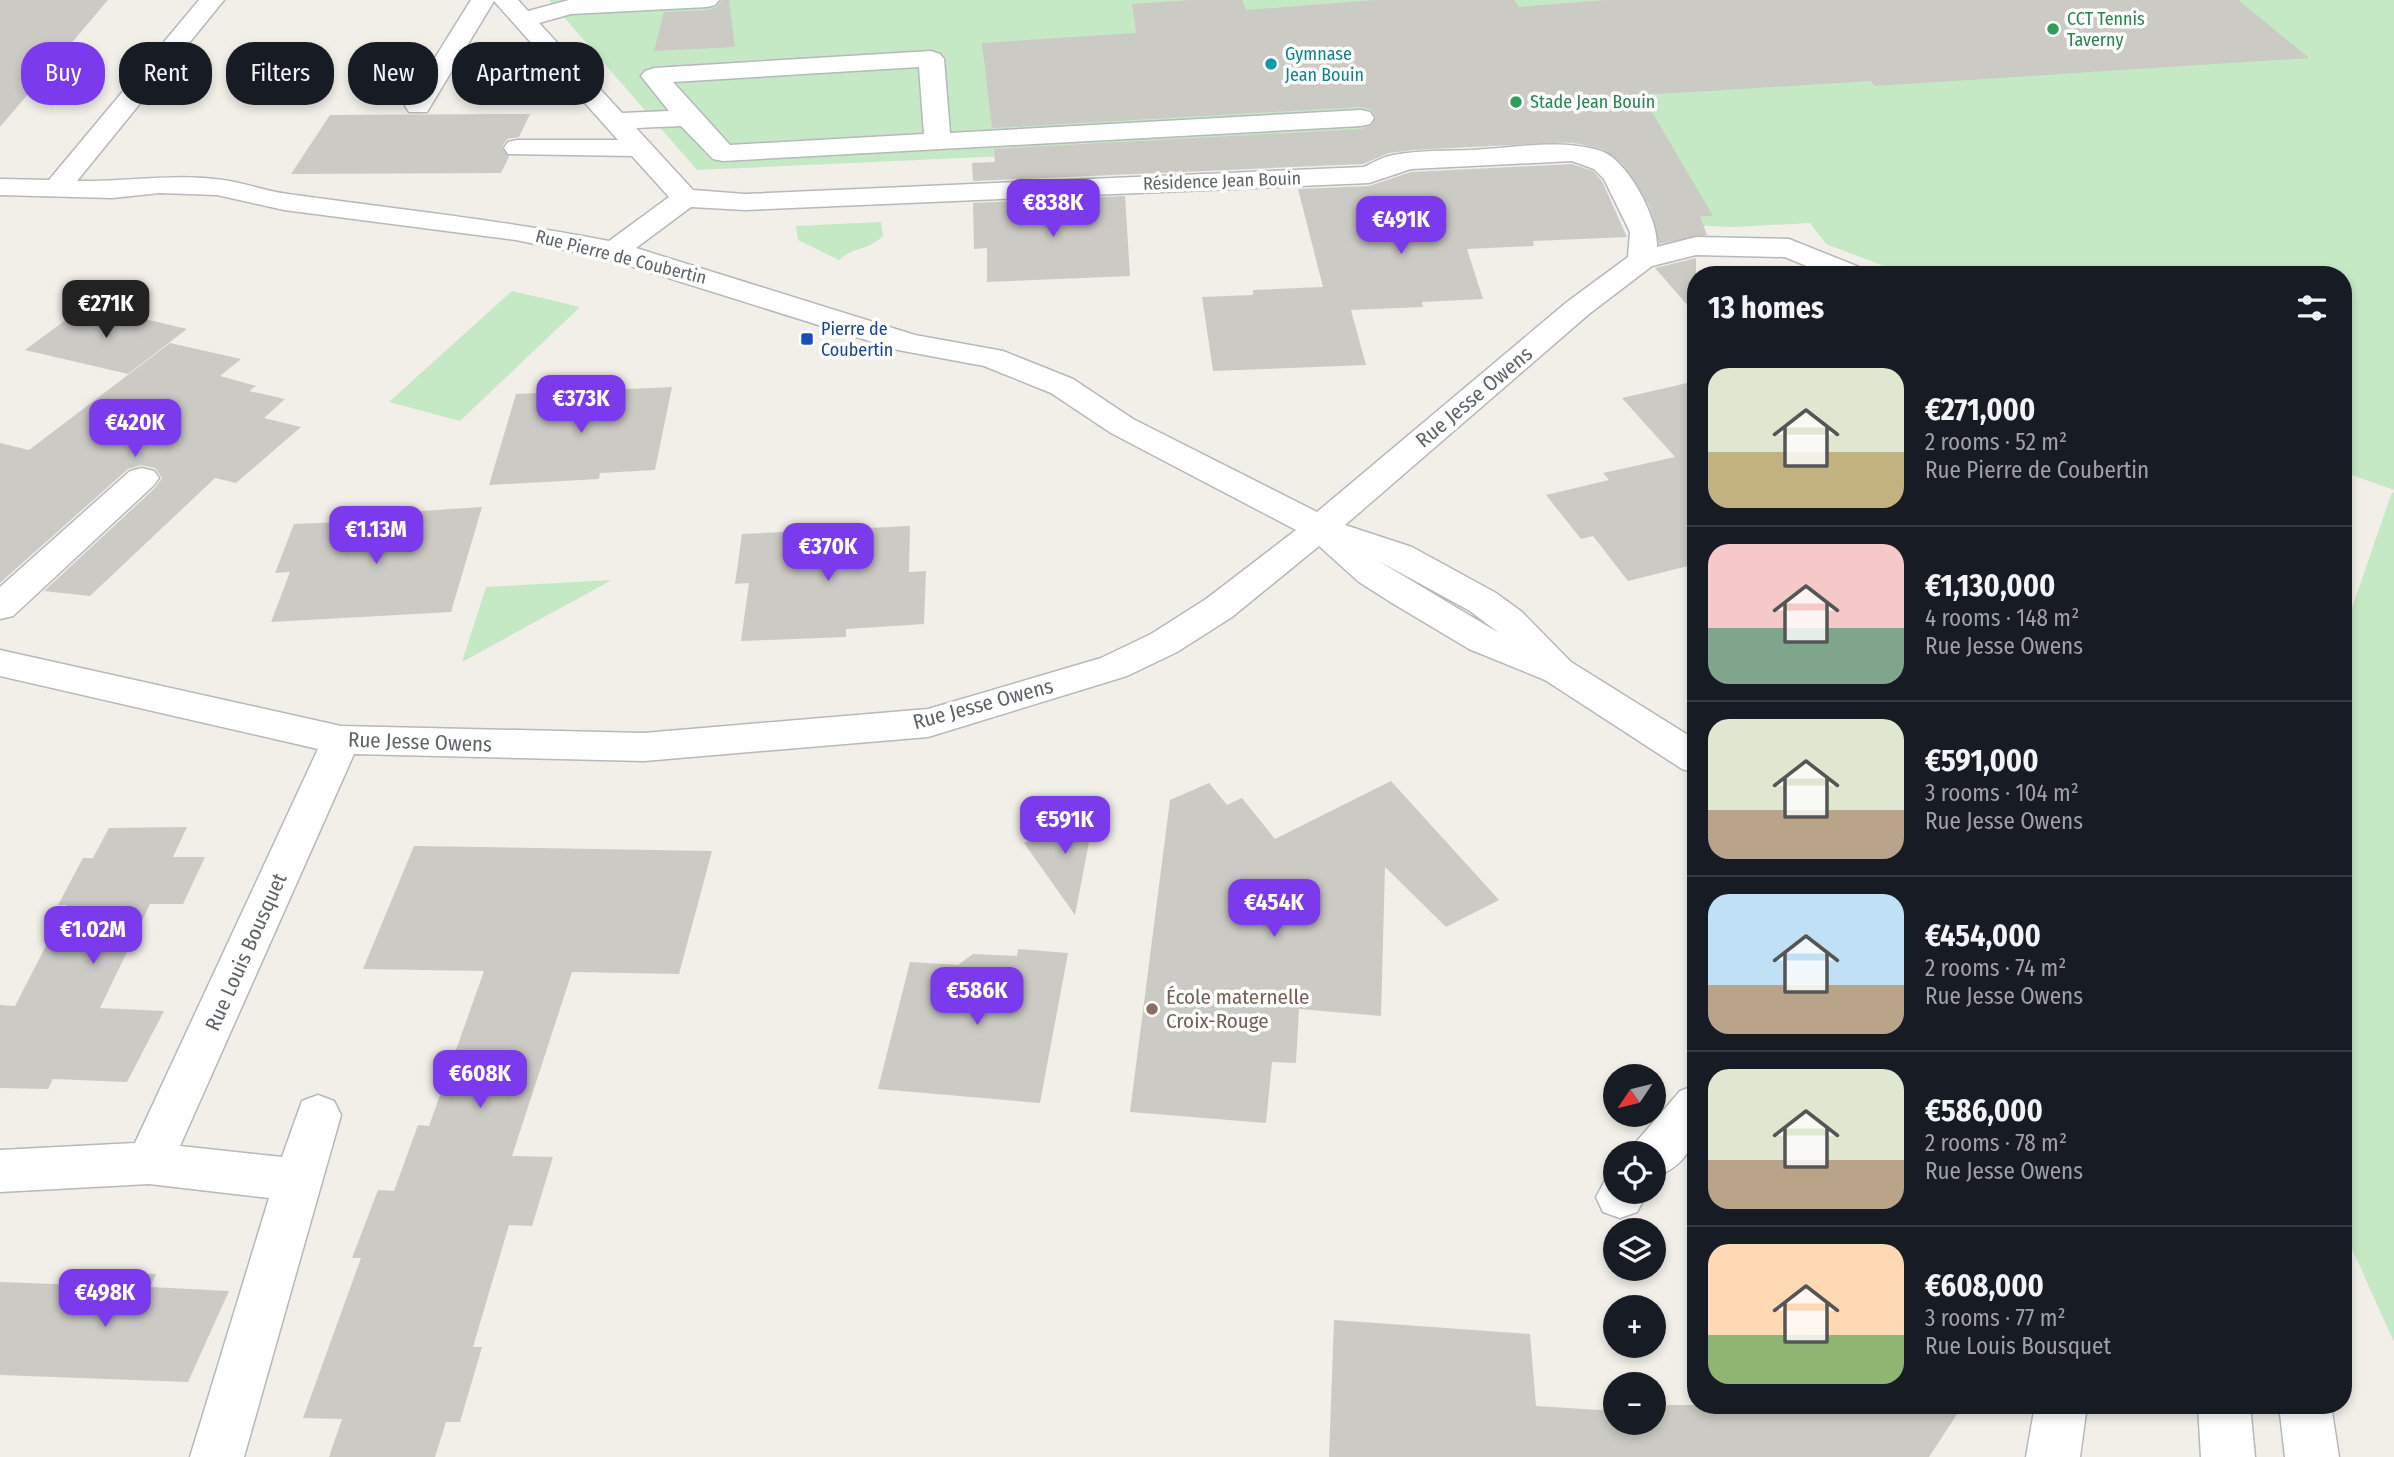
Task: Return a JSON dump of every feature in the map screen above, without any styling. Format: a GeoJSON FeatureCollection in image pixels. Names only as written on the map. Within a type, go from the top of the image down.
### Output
{"type":"FeatureCollection","features":[{"type":"Feature","properties":{"kind":"street"},"geometry":{"type":"LineString","coordinates":[[57,188],[212,0]]}},
{"type":"Feature","properties":{"kind":"street"},"geometry":{"type":"LineString","coordinates":[[418,106],[483,0]]}},
{"type":"Feature","properties":{"kind":"street"},"geometry":{"type":"LineString","coordinates":[[505,0],[685,198],[614,251]]}},
{"type":"Feature","properties":{"kind":"street"},"geometry":{"type":"LineString","coordinates":[[523,20],[570,8],[708,0]]}},
{"type":"Feature","properties":{"kind":"street"},"geometry":{"type":"LineString","coordinates":[[938,142],[931,59],[654,76],[688,118],[723,153],[938,142],[1362,118]]}},
{"type":"Feature","properties":{"kind":"street"},"geometry":{"type":"LineString","coordinates":[[615,121],[688,118]]}},
{"type":"Feature","properties":{"kind":"street"},"geometry":{"type":"LineString","coordinates":[[517,148],[639,148]]}},
{"type":"Feature","properties":{"kind":"street","name":"Résidence Jean Bouin"},"geometry":{"type":"LineString","coordinates":[[685,198],[745,202],[1369,175],[1394,163],[1411,161],[1572,153],[1592,157],[1604,163],[1616,176],[1644,232],[1642,260]]}},
{"type":"Feature","properties":{"kind":"street","name":"Rue Pierre de Coubertin"},"geometry":{"type":"LineString","coordinates":[[0,187],[112,190],[145,200],[186,205],[229,206],[284,202],[516,231],[614,251],[909,342],[979,379],[1047,408],[1122,426],[1320,528],[1372,574],[1416,602],[1482,640],[1558,671],[1687,753]]}},
{"type":"Feature","properties":{"kind":"street","name":"Rue Jesse Owens"},"geometry":{"type":"LineString","coordinates":[[0,663],[341,740],[644,747],[928,723],[1114,667],[1164,643],[1219,607],[1320,528],[1578,308],[1642,260],[1696,246],[1789,248],[1832,266]]}},
{"type":"Feature","properties":{"kind":"street"},"geometry":{"type":"LineString","coordinates":[[0,607],[142,478]]}},
{"type":"Feature","properties":{"kind":"street","name":"Rue Louis Bousquet"},"geometry":{"type":"LineString","coordinates":[[149,1163],[341,740]]}},
{"type":"Feature","properties":{"kind":"street"},"geometry":{"type":"LineString","coordinates":[[217,1457],[318,1115]]}},
{"type":"Feature","properties":{"kind":"street"},"geometry":{"type":"LineString","coordinates":[[1666,1141],[1687,1116]]}},
{"type":"Feature","properties":{"kind":"street"},"geometry":{"type":"LineString","coordinates":[[0,1171],[149,1163],[298,1180]]}},
{"type":"Feature","properties":{"kind":"street"},"geometry":{"type":"LineString","coordinates":[[2053,1457],[2060,1414]]}},
{"type":"Feature","properties":{"kind":"street"},"geometry":{"type":"LineString","coordinates":[[2225,1414],[2228,1457]]}},
{"type":"Feature","properties":{"kind":"street"},"geometry":{"type":"LineString","coordinates":[[2306,1414],[2312,1457]]}},
{"type":"Feature","properties":{"kind":"green space","name":"Stade Jean Bouin"},"geometry":{"type":"Polygon","coordinates":[[[549,0],[2394,0],[2394,490],[2352,475],[2352,266],[1884,266],[1826,244],[1810,223],[1734,227],[1655,224],[1603,144],[1362,140],[697,170],[604,63],[604,42],[586,42],[549,0]]]}},
{"type":"Feature","properties":{"kind":"green space"},"geometry":{"type":"Polygon","coordinates":[[[881,222],[883,236],[839,260],[798,240],[796,226],[881,222]]]}},
{"type":"Feature","properties":{"kind":"green space"},"geometry":{"type":"Polygon","coordinates":[[[512,291],[580,307],[460,421],[389,402],[512,291]]]}},
{"type":"Feature","properties":{"kind":"green space"},"geometry":{"type":"Polygon","coordinates":[[[2392,492],[2394,1342],[2352,1249],[2352,608],[2392,492]]]}},
{"type":"Feature","properties":{"kind":"green space"},"geometry":{"type":"Polygon","coordinates":[[[612,580],[462,662],[486,587],[612,580]]]}},
{"type":"Feature","properties":{"kind":"building"},"geometry":{"type":"Polygon","coordinates":[[[0,0],[108,0],[72,42],[21,42],[21,102],[0,127],[0,0]]]}},
{"type":"Feature","properties":{"kind":"building"},"geometry":{"type":"Polygon","coordinates":[[[722,0],[729,0],[735,47],[654,51],[664,12],[708,10],[717,7],[722,0]]]}},
{"type":"Feature","properties":{"kind":"building"},"geometry":{"type":"Polygon","coordinates":[[[1242,0],[1246,10],[1376,0],[1514,0],[1519,7],[1606,0],[2238,0],[2309,58],[1875,86],[1871,81],[1642,95],[1713,216],[1700,216],[1707,235],[1659,244],[1650,206],[1623,164],[1602,149],[1571,142],[1413,150],[1389,153],[1363,164],[973,181],[972,163],[995,162],[994,149],[1361,129],[1372,125],[1376,117],[1371,109],[1361,107],[992,128],[982,43],[1136,33],[1132,4],[1242,0]]]}},
{"type":"Feature","properties":{"kind":"building"},"geometry":{"type":"Polygon","coordinates":[[[530,114],[519,137],[507,139],[502,147],[509,157],[501,173],[291,174],[330,115],[530,114]]]}},
{"type":"Feature","properties":{"kind":"building"},"geometry":{"type":"Polygon","coordinates":[[[1572,164],[1593,171],[1602,181],[1627,237],[1533,241],[1534,246],[1467,249],[1483,299],[1422,302],[1423,307],[1351,310],[1366,365],[1213,371],[1202,297],[1253,295],[1253,290],[1323,287],[1298,189],[1369,186],[1411,172],[1572,164]]]}},
{"type":"Feature","properties":{"kind":"building"},"geometry":{"type":"Polygon","coordinates":[[[1125,196],[1130,276],[987,282],[987,248],[974,249],[973,203],[1125,196]]]}},
{"type":"Feature","properties":{"kind":"building"},"geometry":{"type":"Polygon","coordinates":[[[1696,258],[1696,266],[1687,266],[1687,305],[1655,268],[1696,258]]]}},
{"type":"Feature","properties":{"kind":"building"},"geometry":{"type":"Polygon","coordinates":[[[86,305],[187,329],[128,374],[25,350],[86,305]]]}},
{"type":"Feature","properties":{"kind":"building"},"geometry":{"type":"Polygon","coordinates":[[[170,343],[241,359],[220,376],[256,386],[249,391],[285,399],[264,418],[301,427],[236,483],[215,478],[90,596],[44,591],[156,487],[162,478],[155,468],[141,465],[128,469],[0,583],[0,443],[29,450],[170,343]]]}},
{"type":"Feature","properties":{"kind":"building"},"geometry":{"type":"Polygon","coordinates":[[[1687,383],[1687,566],[1628,581],[1593,536],[1581,539],[1546,495],[1609,480],[1603,473],[1675,457],[1622,398],[1687,383]]]}},
{"type":"Feature","properties":{"kind":"building"},"geometry":{"type":"Polygon","coordinates":[[[672,387],[655,470],[600,473],[599,479],[489,485],[516,394],[672,387]]]}},
{"type":"Feature","properties":{"kind":"building"},"geometry":{"type":"Polygon","coordinates":[[[482,507],[451,612],[271,622],[290,572],[275,573],[294,524],[389,520],[391,513],[482,507]]]}},
{"type":"Feature","properties":{"kind":"building"},"geometry":{"type":"Polygon","coordinates":[[[910,526],[909,572],[926,571],[924,624],[846,629],[846,637],[741,641],[749,583],[735,584],[742,534],[910,526]]]}},
{"type":"Feature","properties":{"kind":"building"},"geometry":{"type":"Polygon","coordinates":[[[1391,781],[1499,900],[1446,927],[1385,867],[1381,1016],[1299,1009],[1296,1063],[1272,1062],[1266,1123],[1130,1112],[1170,800],[1209,783],[1227,805],[1242,798],[1275,839],[1391,781]]]}},
{"type":"Feature","properties":{"kind":"building"},"geometry":{"type":"Polygon","coordinates":[[[1095,811],[1075,915],[1024,843],[1095,811]]]}},
{"type":"Feature","properties":{"kind":"building"},"geometry":{"type":"Polygon","coordinates":[[[187,827],[173,857],[205,857],[183,904],[150,904],[100,1008],[164,1011],[127,1082],[53,1079],[48,1089],[0,1088],[0,1005],[15,1006],[67,905],[58,905],[83,858],[93,858],[109,828],[187,827]]]}},
{"type":"Feature","properties":{"kind":"building"},"geometry":{"type":"Polygon","coordinates":[[[414,846],[712,851],[679,974],[572,972],[512,1156],[553,1157],[532,1226],[509,1225],[473,1347],[482,1347],[460,1422],[446,1422],[435,1457],[329,1457],[342,1419],[303,1418],[361,1258],[352,1258],[378,1190],[394,1191],[418,1125],[429,1126],[484,971],[363,969],[414,846]]]}},
{"type":"Feature","properties":{"kind":"building"},"geometry":{"type":"Polygon","coordinates":[[[1018,949],[1068,953],[1040,1103],[878,1089],[910,962],[958,965],[973,954],[1017,956],[1018,949]]]}},
{"type":"Feature","properties":{"kind":"building"},"geometry":{"type":"Polygon","coordinates":[[[90,1272],[156,1274],[150,1287],[229,1291],[188,1382],[0,1375],[0,1282],[83,1285],[90,1272]]]}},
{"type":"Feature","properties":{"kind":"building"},"geometry":{"type":"Polygon","coordinates":[[[1334,1320],[1530,1334],[1536,1406],[1603,1410],[1603,1435],[1666,1435],[1667,1405],[1687,1405],[1687,1414],[1957,1414],[1929,1457],[1329,1457],[1334,1320]]]}},
{"type":"Feature","properties":{"kind":"place","name":"CCT Tennis Taverny"},"geometry":{"type":"Point","coordinates":[2053,29]}},
{"type":"Feature","properties":{"kind":"place","name":"Gymnase Jean Bouin"},"geometry":{"type":"Point","coordinates":[1271,64]}},
{"type":"Feature","properties":{"kind":"place","name":"Stade Jean Bouin"},"geometry":{"type":"Point","coordinates":[1516,102]}},
{"type":"Feature","properties":{"kind":"place","name":"Pierre de Coubertin"},"geometry":{"type":"Point","coordinates":[807,339]}},
{"type":"Feature","properties":{"kind":"place","name":"École maternelle Croix-Rouge"},"geometry":{"type":"Point","coordinates":[1152,1009]}}]}
